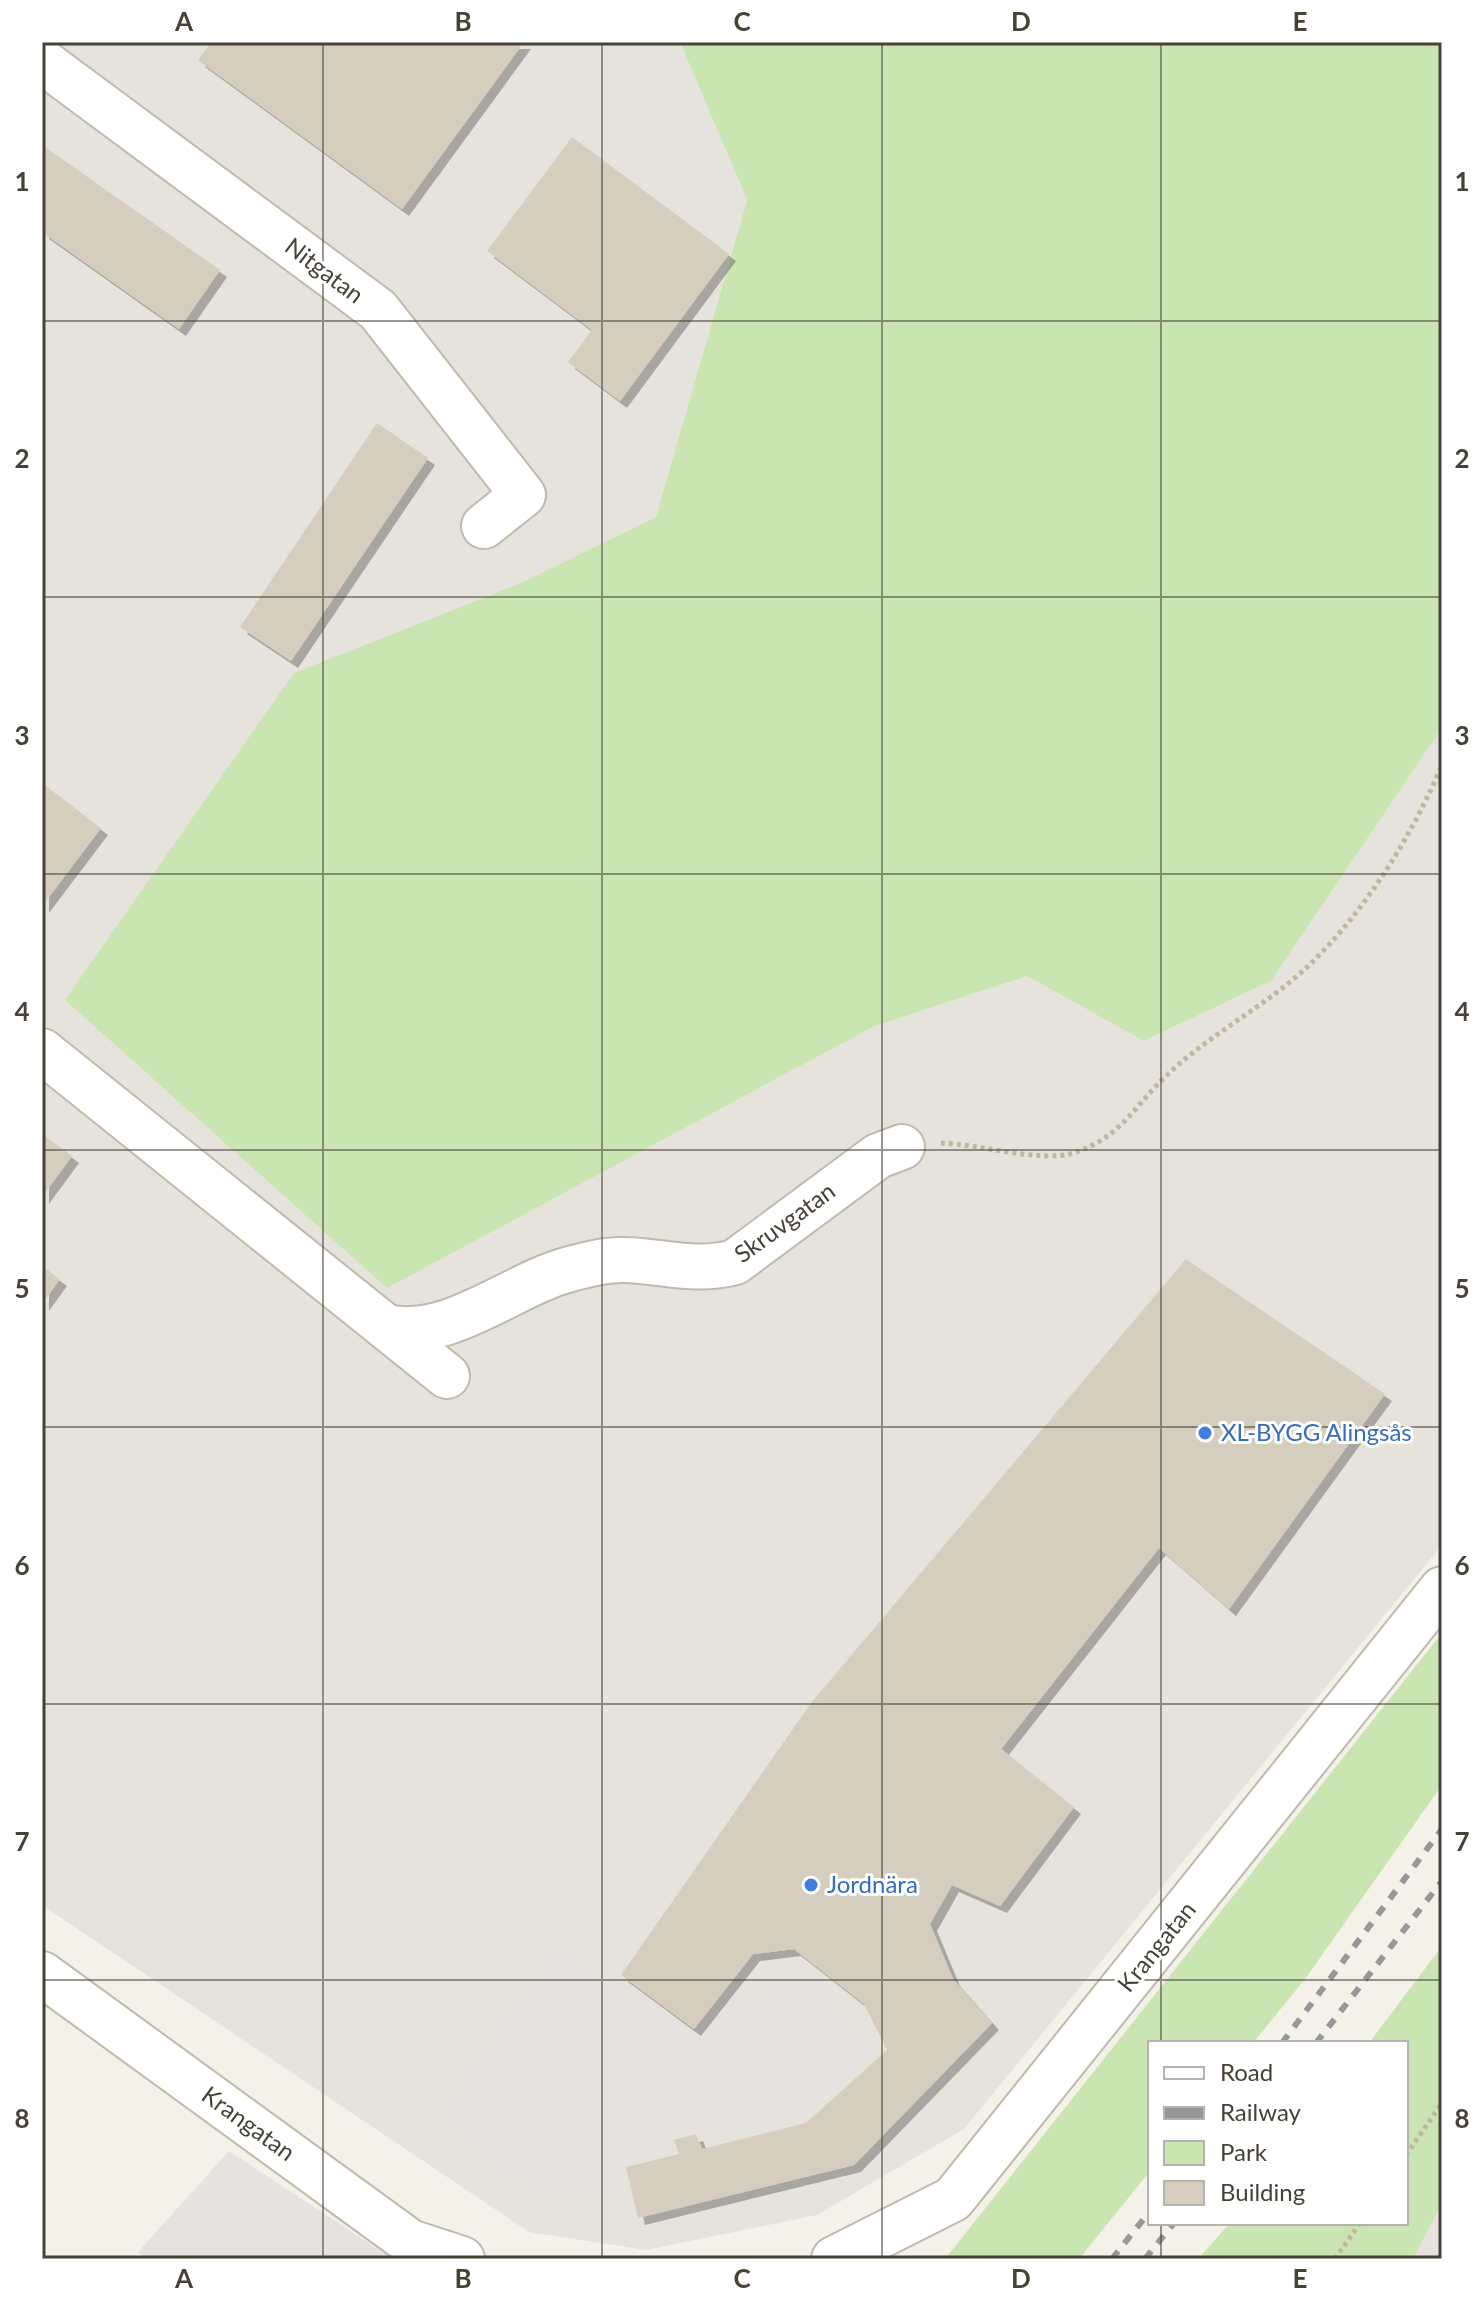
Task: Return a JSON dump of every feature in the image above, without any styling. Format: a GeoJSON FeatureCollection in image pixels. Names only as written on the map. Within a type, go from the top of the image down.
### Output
{"type":"FeatureCollection","features":[{"type":"Feature","properties":{"kind":"street","name":"Nitgatan"},"geometry":{"type":"LineString","coordinates":[[42,61],[378,310],[523,495],[484,526]]}},
{"type":"Feature","properties":{"kind":"street"},"geometry":{"type":"LineString","coordinates":[[42,1051],[447,1376]]}},
{"type":"Feature","properties":{"kind":"street","name":"Skruvgatan"},"geometry":{"type":"LineString","coordinates":[[386,1327],[400,1330],[438,1326],[534,1282],[596,1263],[623,1259],[713,1268],[735,1262],[867,1164],[902,1147]]}},
{"type":"Feature","properties":{"kind":"street","name":"Krangatan"},"geometry":{"type":"LineString","coordinates":[[834,2259],[953,2199],[1442,1589]]}},
{"type":"Feature","properties":{"kind":"street","name":"Krangatan"},"geometry":{"type":"LineString","coordinates":[[42,1974],[410,2242],[462,2259]]}},
{"type":"Feature","properties":{"kind":"path"},"geometry":{"type":"LineString","coordinates":[[902,1147],[953,1144],[1038,1155],[1072,1154],[1106,1137],[1137,1112],[1164,1078],[1303,970],[1333,937],[1393,857],[1427,800],[1442,765]]}},
{"type":"Feature","properties":{"kind":"path"},"geometry":{"type":"LineString","coordinates":[[1408,2152],[1442,2103]]}},
{"type":"Feature","properties":{"kind":"path"},"geometry":{"type":"LineString","coordinates":[[1335,2259],[1359,2225]]}},
{"type":"Feature","properties":{"kind":"shaded area"},"geometry":{"type":"Polygon","coordinates":[[[42,42],[680,42],[747,200],[656,518],[519,584],[386,1288],[873,1027],[1027,976],[1145,1041],[1271,981],[1442,728],[1442,1545],[964,2129],[817,2215],[646,2250],[529,2232],[42,1905],[42,42]]]}},
{"type":"Feature","properties":{"kind":"shaded area"},"geometry":{"type":"Polygon","coordinates":[[[558,1943],[691,2034],[701,2030],[727,2000],[814,1980],[878,2050],[803,2116],[712,2138],[699,2120],[663,2128],[668,2151],[621,2164],[618,2195],[545,2200],[459,2137],[443,2108],[558,1943]]]}},
{"type":"Feature","properties":{"kind":"shaded area"},"geometry":{"type":"Polygon","coordinates":[[[229,2151],[393,2259],[146,2259],[138,2252],[229,2151]]]}},
{"type":"Feature","properties":{"kind":"shaded area"},"geometry":{"type":"Polygon","coordinates":[[[1442,2203],[1442,2259],[1413,2259],[1442,2203]]]}},
{"type":"Feature","properties":{"kind":"green space"},"geometry":{"type":"Polygon","coordinates":[[[680,42],[1442,42],[1442,728],[1271,981],[1144,1041],[1027,976],[873,1027],[387,1288],[65,1000],[294,673],[519,584],[656,517],[747,200],[680,42]]]}},
{"type":"Feature","properties":{"kind":"green space"},"geometry":{"type":"Polygon","coordinates":[[[1442,1633],[1442,1785],[1305,1979],[1255,2041],[1148,2041],[1148,2173],[1079,2259],[945,2259],[1442,1633]]]}},
{"type":"Feature","properties":{"kind":"green space"},"geometry":{"type":"Polygon","coordinates":[[[1442,1946],[1442,2203],[1413,2259],[1198,2259],[1228,2225],[1408,2225],[1408,2041],[1371,2041],[1442,1946]]]}},
{"type":"Feature","properties":{"kind":"building"},"geometry":{"type":"Polygon","coordinates":[[[211,42],[524,42],[402,209],[198,60],[211,42]]]}},
{"type":"Feature","properties":{"kind":"building"},"geometry":{"type":"Polygon","coordinates":[[[572,137],[729,254],[620,401],[568,362],[592,330],[487,251],[572,137]]]}},
{"type":"Feature","properties":{"kind":"building"},"geometry":{"type":"Polygon","coordinates":[[[42,145],[220,270],[179,329],[42,232],[42,145]]]}},
{"type":"Feature","properties":{"kind":"building"},"geometry":{"type":"Polygon","coordinates":[[[377,423],[428,458],[291,661],[240,627],[377,423]]]}},
{"type":"Feature","properties":{"kind":"building"},"geometry":{"type":"Polygon","coordinates":[[[42,783],[101,828],[42,906],[42,783]]]}},
{"type":"Feature","properties":{"kind":"building"},"geometry":{"type":"Polygon","coordinates":[[[42,1134],[72,1156],[42,1197],[42,1134]]]}},
{"type":"Feature","properties":{"kind":"building"},"geometry":{"type":"Polygon","coordinates":[[[1186,1259],[1385,1394],[1229,1609],[1159,1548],[1001,1749],[1074,1807],[1000,1906],[952,1885],[930,1924],[953,1979],[992,2023],[854,2165],[638,2218],[626,2167],[679,2154],[674,2140],[696,2134],[702,2149],[806,2123],[887,2050],[864,2004],[794,1949],[753,1954],[694,2029],[621,1975],[811,1703],[1186,1259]]]}},
{"type":"Feature","properties":{"kind":"building"},"geometry":{"type":"Polygon","coordinates":[[[42,1266],[60,1279],[42,1304],[42,1266]]]}},
{"type":"Feature","properties":{"kind":"railway"},"geometry":{"type":"LineString","coordinates":[[1283,2041],[1442,1829]]}},
{"type":"Feature","properties":{"kind":"railway"},"geometry":{"type":"LineString","coordinates":[[1318,2041],[1442,1881]]}},
{"type":"Feature","properties":{"kind":"railway"},"geometry":{"type":"LineString","coordinates":[[1112,2259],[1148,2214]]}},
{"type":"Feature","properties":{"kind":"railway"},"geometry":{"type":"LineString","coordinates":[[1145,2259],[1172,2225]]}},
{"type":"Feature","properties":{"kind":"place","name":"XL-BYGG Alingsås"},"geometry":{"type":"Point","coordinates":[1205,1433]}},
{"type":"Feature","properties":{"kind":"place","name":"Jordnära"},"geometry":{"type":"Point","coordinates":[811,1885]}}]}
